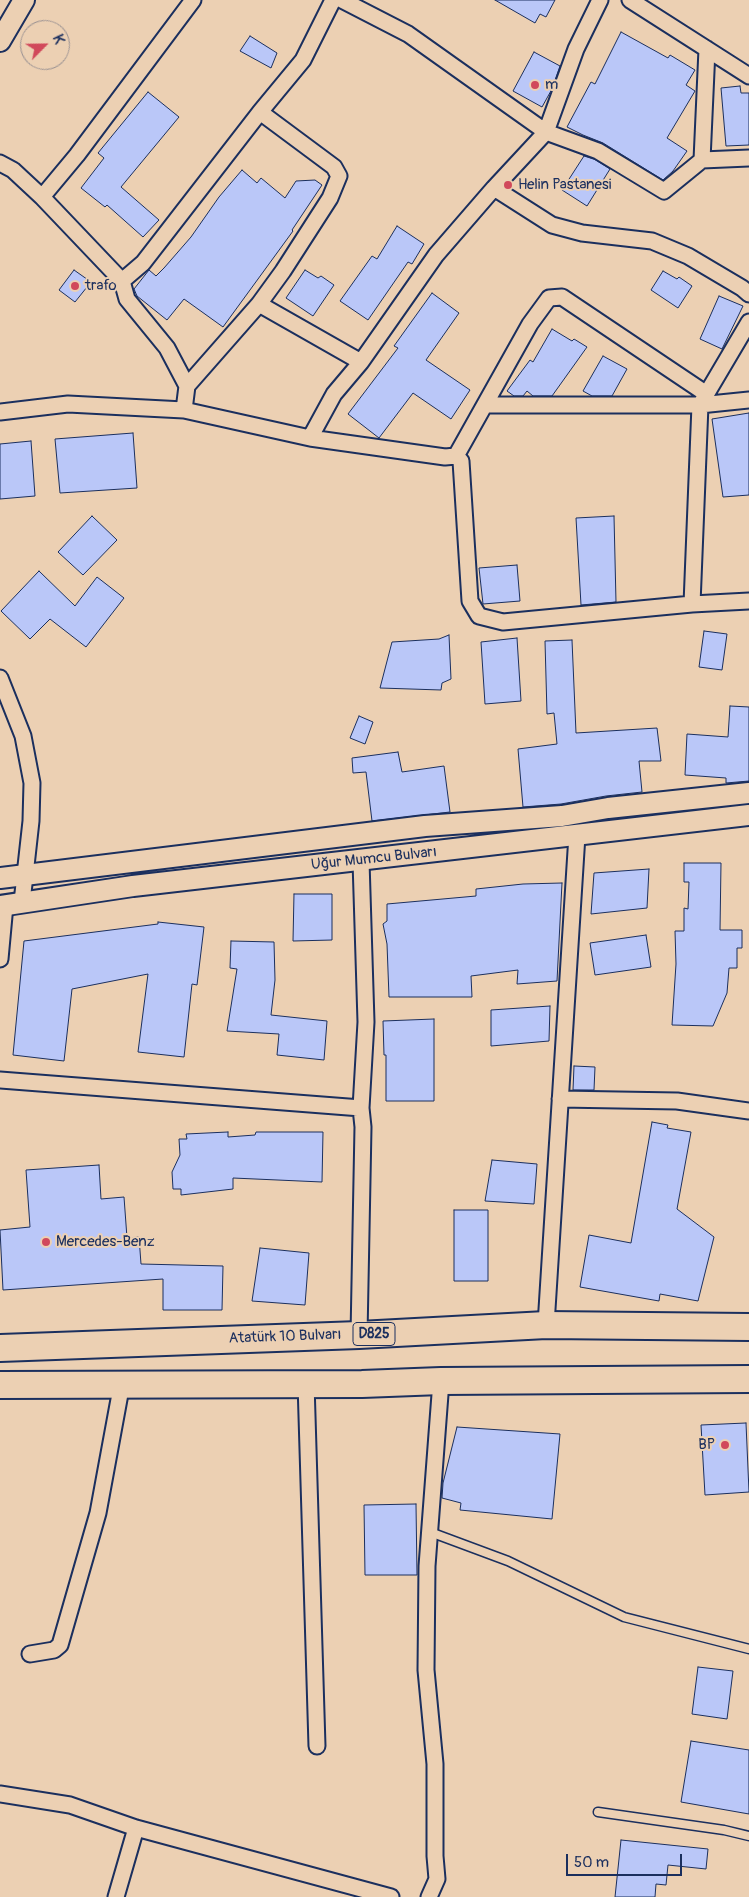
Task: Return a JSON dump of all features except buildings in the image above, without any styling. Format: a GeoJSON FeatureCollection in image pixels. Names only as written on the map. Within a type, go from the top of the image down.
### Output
{"type":"FeatureCollection","features":[{"type":"Feature","properties":{"kind":"highway","name":"Atatürk 10 Bulvarı"},"geometry":{"type":"LineString","coordinates":[[0,1348],[359,1335],[546,1325],[749,1327]]}},
{"type":"Feature","properties":{"kind":"highway"},"geometry":{"type":"LineString","coordinates":[[0,1385],[122,1383],[362,1384],[442,1381],[749,1379]]}},
{"type":"Feature","properties":{"kind":"street"},"geometry":{"type":"LineString","coordinates":[[2,32],[24,0]]}},
{"type":"Feature","properties":{"kind":"street"},"geometry":{"type":"LineString","coordinates":[[42,197],[77,155],[193,0]]}},
{"type":"Feature","properties":{"kind":"street"},"geometry":{"type":"LineString","coordinates":[[122,281],[143,263],[260,112],[303,60],[333,0]]}},
{"type":"Feature","properties":{"kind":"street"},"geometry":{"type":"LineString","coordinates":[[342,0],[408,34],[546,132],[598,151],[664,191],[702,160],[749,158]]}},
{"type":"Feature","properties":{"kind":"street"},"geometry":{"type":"LineString","coordinates":[[310,438],[334,394],[361,362],[436,255],[546,132],[576,49],[600,0]]}},
{"type":"Feature","properties":{"kind":"street"},"geometry":{"type":"LineString","coordinates":[[630,0],[749,76]]}},
{"type":"Feature","properties":{"kind":"street"},"geometry":{"type":"LineString","coordinates":[[702,160],[707,49]]}},
{"type":"Feature","properties":{"kind":"street"},"geometry":{"type":"LineString","coordinates":[[184,410],[187,386],[259,304],[283,271],[330,198],[338,176],[334,167],[260,112]]}},
{"type":"Feature","properties":{"kind":"street"},"geometry":{"type":"LineString","coordinates":[[0,163],[13,170],[42,197],[122,281],[127,299],[167,348],[187,386]]}},
{"type":"Feature","properties":{"kind":"street"},"geometry":{"type":"LineString","coordinates":[[494,188],[552,226],[582,233],[652,241],[688,256],[749,294]]}},
{"type":"Feature","properties":{"kind":"street"},"geometry":{"type":"LineString","coordinates":[[456,456],[530,324],[549,298],[562,297],[702,399]]}},
{"type":"Feature","properties":{"kind":"street"},"geometry":{"type":"LineString","coordinates":[[259,304],[361,362]]}},
{"type":"Feature","properties":{"kind":"street"},"geometry":{"type":"LineString","coordinates":[[692,604],[702,399],[749,322]]}},
{"type":"Feature","properties":{"kind":"street"},"geometry":{"type":"LineString","coordinates":[[486,404],[702,399],[749,400]]}},
{"type":"Feature","properties":{"kind":"street"},"geometry":{"type":"LineString","coordinates":[[0,412],[68,404],[184,410],[310,438],[445,457],[456,456]]}},
{"type":"Feature","properties":{"kind":"street"},"geometry":{"type":"LineString","coordinates":[[456,456],[461,461],[470,601],[479,616],[502,622],[692,604],[749,601]]}},
{"type":"Feature","properties":{"kind":"street"},"geometry":{"type":"LineString","coordinates":[[0,678],[23,736],[32,783],[31,821],[25,874],[9,904],[0,959]]}},
{"type":"Feature","properties":{"kind":"street","name":"Uğur Mumcu Bulvarı"},"geometry":{"type":"LineString","coordinates":[[0,878],[426,826],[562,816],[608,808],[749,793]]}},
{"type":"Feature","properties":{"kind":"street","name":"Uğur Mumcu Bulvarı"},"geometry":{"type":"LineString","coordinates":[[9,904],[247,872],[361,861],[749,815]]}},
{"type":"Feature","properties":{"kind":"street"},"geometry":{"type":"LineString","coordinates":[[546,1325],[577,835]]}},
{"type":"Feature","properties":{"kind":"street"},"geometry":{"type":"LineString","coordinates":[[359,1335],[363,1128],[361,1108],[366,1022],[361,861]]}},
{"type":"Feature","properties":{"kind":"street"},"geometry":{"type":"LineString","coordinates":[[0,1080],[361,1108]]}},
{"type":"Feature","properties":{"kind":"street"},"geometry":{"type":"LineString","coordinates":[[560,1099],[677,1101],[749,1111]]}},
{"type":"Feature","properties":{"kind":"street"},"geometry":{"type":"LineString","coordinates":[[429,1897],[436,1879],[436,1764],[426,1670],[427,1566],[442,1381]]}},
{"type":"Feature","properties":{"kind":"street"},"geometry":{"type":"LineString","coordinates":[[30,1654],[54,1650],[60,1645],[98,1513],[122,1383]]}},
{"type":"Feature","properties":{"kind":"street"},"geometry":{"type":"LineString","coordinates":[[306,1383],[317,1746]]}},
{"type":"Feature","properties":{"kind":"street"},"geometry":{"type":"LineString","coordinates":[[0,1794],[70,1805],[136,1828],[391,1897]]}},
{"type":"Feature","properties":{"kind":"street"},"geometry":{"type":"LineString","coordinates":[[116,1897],[136,1828]]}},
{"type":"Feature","properties":{"kind":"lane"},"geometry":{"type":"LineString","coordinates":[[430,1532],[508,1561],[624,1617],[749,1649]]}},
{"type":"Feature","properties":{"kind":"lane"},"geometry":{"type":"LineString","coordinates":[[598,1812],[724,1830],[749,1836]]}},
{"type":"Feature","properties":{"kind":"place","name":"m"},"geometry":{"type":"Point","coordinates":[535,85]}},
{"type":"Feature","properties":{"kind":"place","name":"Helin Pastanesi"},"geometry":{"type":"Point","coordinates":[508,185]}},
{"type":"Feature","properties":{"kind":"place","name":"trafo"},"geometry":{"type":"Point","coordinates":[75,286]}},
{"type":"Feature","properties":{"kind":"place","name":"Mercedes-Benz"},"geometry":{"type":"Point","coordinates":[46,1242]}},
{"type":"Feature","properties":{"kind":"place","name":"BP"},"geometry":{"type":"Point","coordinates":[725,1445]}}]}
